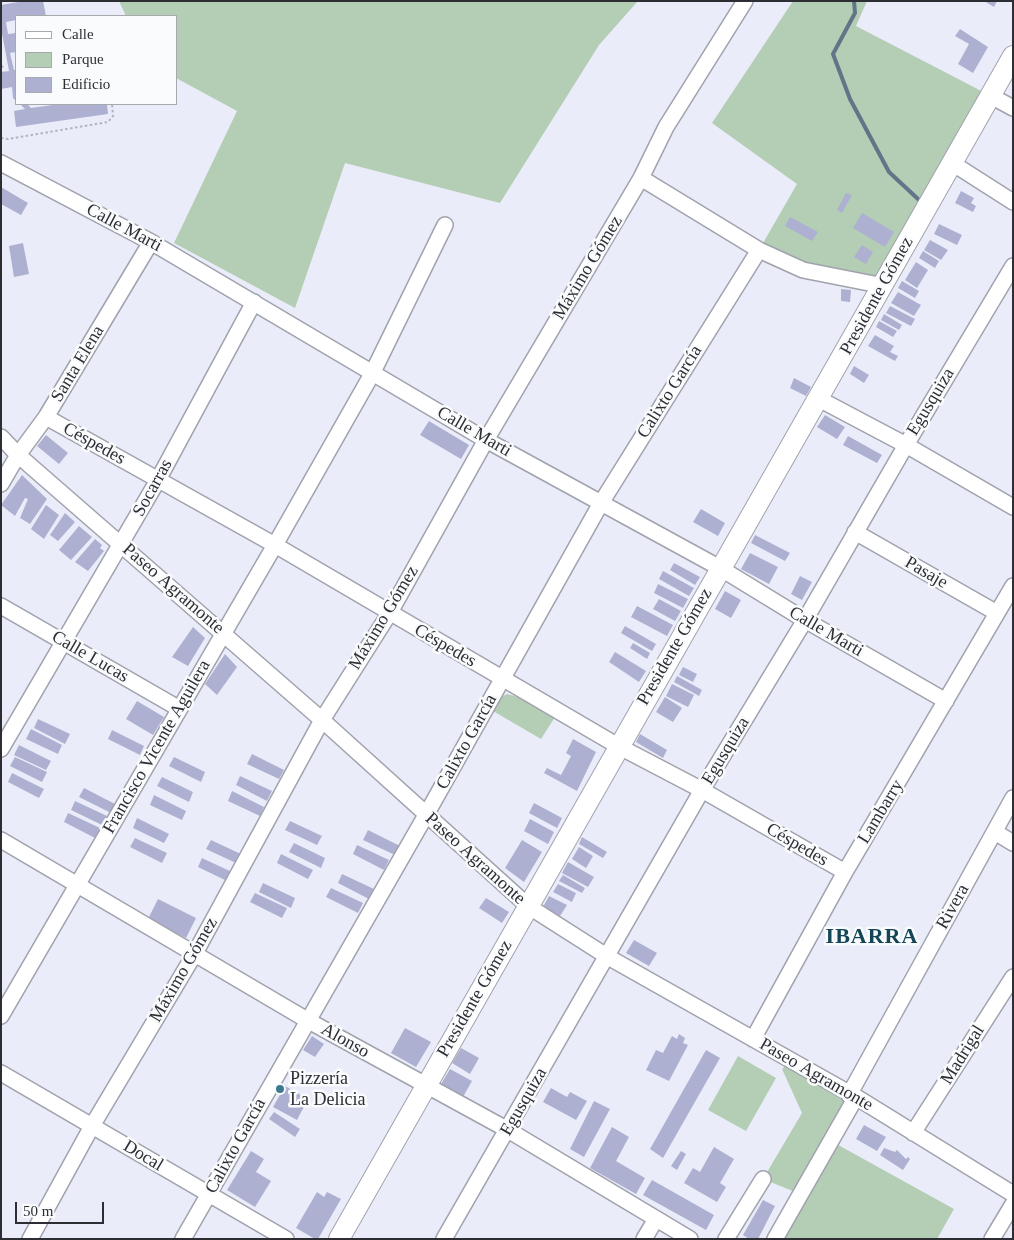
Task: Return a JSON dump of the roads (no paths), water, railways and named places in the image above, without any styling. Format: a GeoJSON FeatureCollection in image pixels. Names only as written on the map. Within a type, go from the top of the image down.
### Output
{"type":"FeatureCollection","features":[{"type":"Feature","properties":{"kind":"main road","name":"Presidente Gómez"},"geometry":{"type":"LineString","coordinates":[[339,1239],[618,746],[884,286],[1013,56]]}},
{"type":"Feature","properties":{"kind":"street","name":"Máximo Gómez"},"geometry":{"type":"LineString","coordinates":[[30,1239],[92,1126],[194,955],[322,720],[389,614],[486,440],[641,178],[666,127],[745,1]]}},
{"type":"Feature","properties":{"kind":"street"},"geometry":{"type":"LineString","coordinates":[[990,96],[1013,108]]}},
{"type":"Feature","properties":{"kind":"street","name":"Calle Marti"},"geometry":{"type":"LineString","coordinates":[[1,163],[151,242],[486,440],[720,568],[805,620],[946,701]]}},
{"type":"Feature","properties":{"kind":"street"},"geometry":{"type":"LineString","coordinates":[[952,163],[1013,202]]}},
{"type":"Feature","properties":{"kind":"street"},"geometry":{"type":"LineString","coordinates":[[641,178],[759,250],[803,270],[884,286]]}},
{"type":"Feature","properties":{"kind":"street","name":"Francisco Vicente Aguilera"},"geometry":{"type":"LineString","coordinates":[[1,1016],[178,708],[275,545],[372,374],[445,225]]}},
{"type":"Feature","properties":{"kind":"street","name":"Santa Elena"},"geometry":{"type":"LineString","coordinates":[[1,484],[18,455],[46,417],[151,242]]}},
{"type":"Feature","properties":{"kind":"street","name":"Calixto García"},"geometry":{"type":"LineString","coordinates":[[183,1239],[306,1020],[426,815],[601,503],[759,250]]}},
{"type":"Feature","properties":{"kind":"street","name":"Egusquiza"},"geometry":{"type":"LineString","coordinates":[[444,1239],[608,957],[702,790],[805,620],[906,445],[1013,266]]}},
{"type":"Feature","properties":{"kind":"street","name":"Socarras"},"geometry":{"type":"LineString","coordinates":[[1,749],[158,480],[254,302]]}},
{"type":"Feature","properties":{"kind":"street"},"geometry":{"type":"LineString","coordinates":[[819,399],[906,445],[1013,506]]}},
{"type":"Feature","properties":{"kind":"street","name":"Céspedes"},"geometry":{"type":"LineString","coordinates":[[46,417],[275,545],[389,614],[618,746],[702,790],[845,872]]}},
{"type":"Feature","properties":{"kind":"street","name":"Paseo Agramonte"},"geometry":{"type":"LineString","coordinates":[[1,437],[18,455],[223,632],[528,906],[608,957],[852,1096],[1013,1194]]}},
{"type":"Feature","properties":{"kind":"street","name":"Pasaje"},"geometry":{"type":"LineString","coordinates":[[855,532],[997,613]]}},
{"type":"Feature","properties":{"kind":"street","name":"Lambarry"},"geometry":{"type":"LineString","coordinates":[[753,1039],[845,872],[1013,586]]}},
{"type":"Feature","properties":{"kind":"street","name":"Calle Lucas"},"geometry":{"type":"LineString","coordinates":[[1,606],[178,708]]}},
{"type":"Feature","properties":{"kind":"street","name":"Rivera"},"geometry":{"type":"LineString","coordinates":[[774,1239],[1013,798]]}},
{"type":"Feature","properties":{"kind":"street"},"geometry":{"type":"LineString","coordinates":[[995,832],[1013,843]]}},
{"type":"Feature","properties":{"kind":"street","name":"Alonso"},"geometry":{"type":"LineString","coordinates":[[1,840],[306,1020],[508,1130],[690,1239]]}},
{"type":"Feature","properties":{"kind":"street","name":"Madrigal"},"geometry":{"type":"LineString","coordinates":[[913,1133],[1013,976]]}},
{"type":"Feature","properties":{"kind":"street","name":"Docal"},"geometry":{"type":"LineString","coordinates":[[1,1073],[286,1239]]}},
{"type":"Feature","properties":{"kind":"street"},"geometry":{"type":"LineString","coordinates":[[726,1239],[763,1179]]}},
{"type":"Feature","properties":{"kind":"street"},"geometry":{"type":"LineString","coordinates":[[992,1239],[1013,1204]]}},
{"type":"Feature","properties":{"kind":"street"},"geometry":{"type":"LineString","coordinates":[[644,1239],[656,1218]]}},
{"type":"Feature","properties":{"kind":"waterway"},"geometry":{"type":"LineString","coordinates":[[854,1],[855,13],[833,54],[850,99],[889,172],[918,199]]}},
{"type":"Feature","properties":{"kind":"place","name":"Pizzería La Delicia"},"geometry":{"type":"Point","coordinates":[280,1089]}},
{"type":"Feature","properties":{"kind":"district","name":"IBARRA"},"geometry":{"type":"Point","coordinates":[872,937]}}]}
